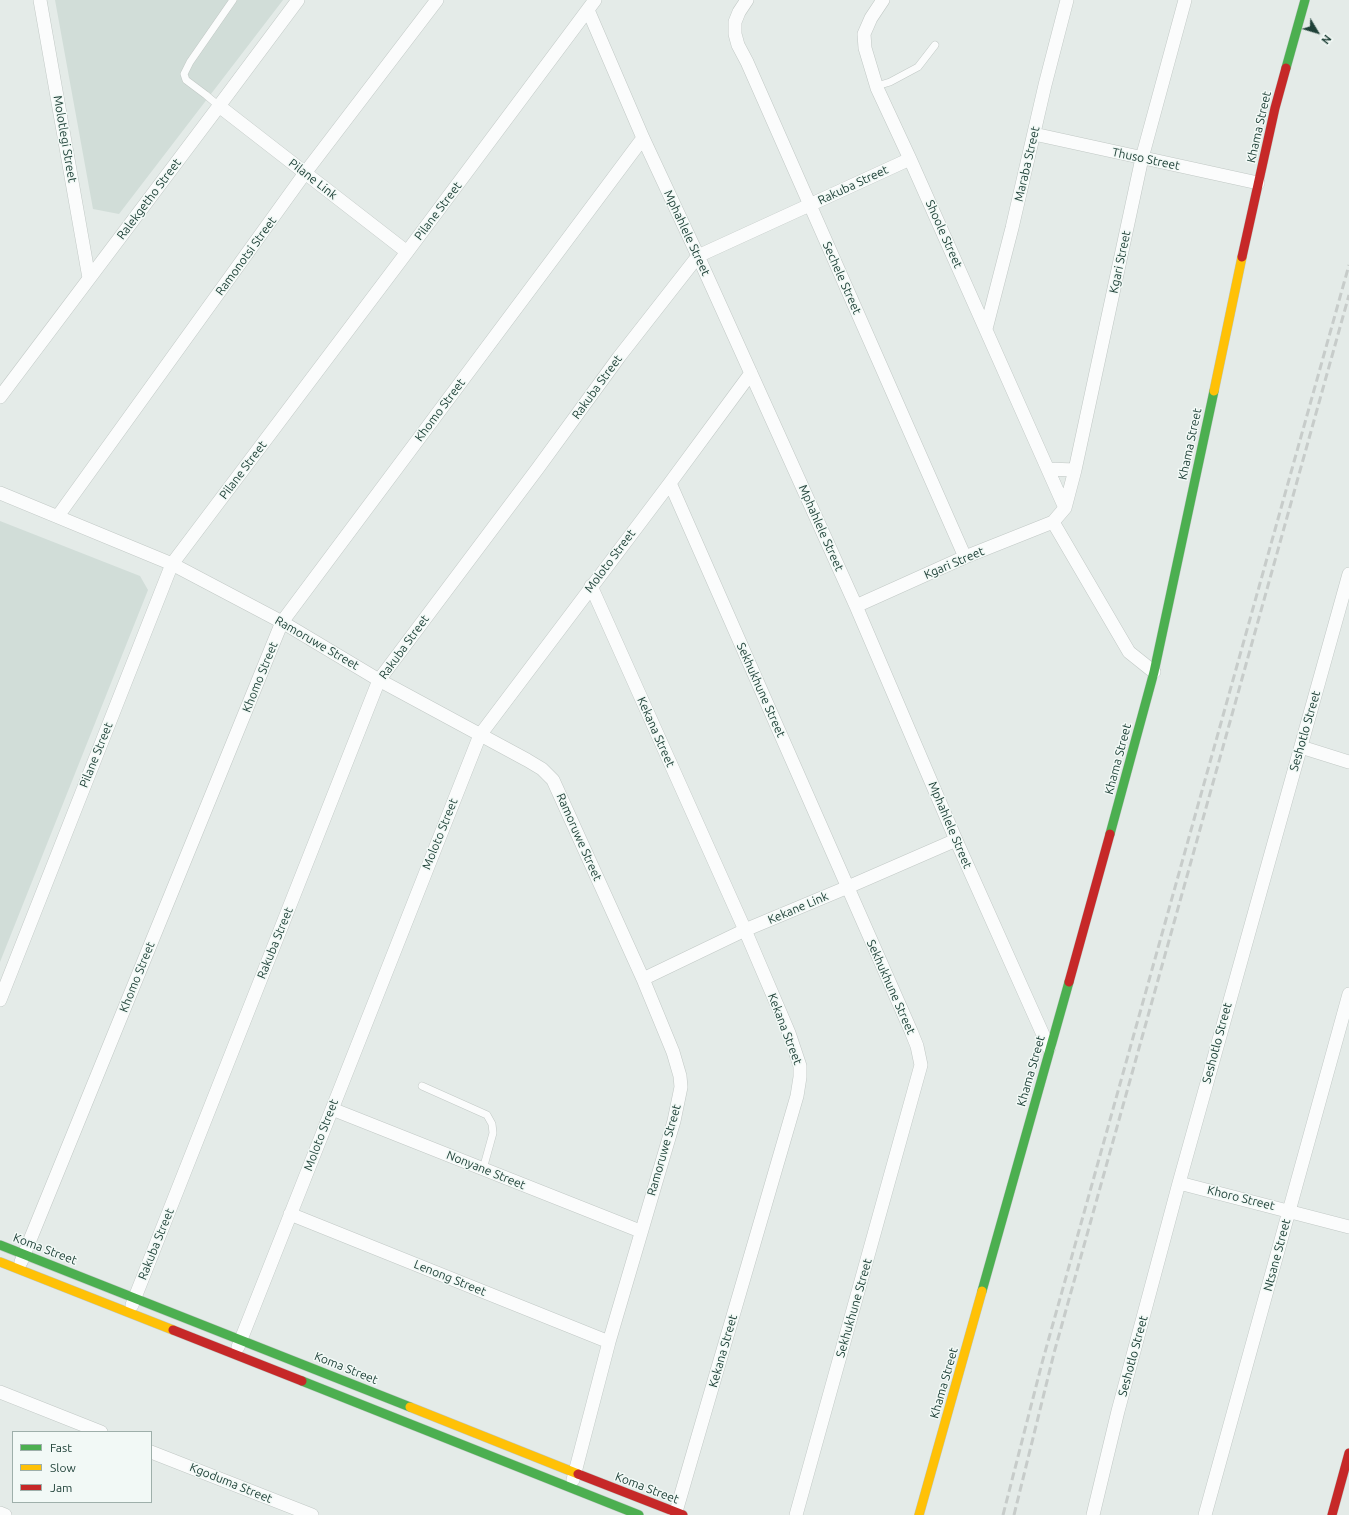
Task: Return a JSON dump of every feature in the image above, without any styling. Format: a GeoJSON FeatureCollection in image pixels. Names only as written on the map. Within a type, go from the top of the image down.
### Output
{"type":"FeatureCollection","features":[{"type":"Feature","properties":{"kind":"street","name":"Molotlegi Street"},"geometry":{"type":"LineString","coordinates":[[40,0],[89,278]]}},
{"type":"Feature","properties":{"kind":"street","name":"Ralekgetho Street"},"geometry":{"type":"LineString","coordinates":[[0,397],[298,0]]}},
{"type":"Feature","properties":{"kind":"street","name":"Ramonotsi Street"},"geometry":{"type":"LineString","coordinates":[[58,516],[306,173],[437,0]]}},
{"type":"Feature","properties":{"kind":"street","name":"Sechele Street"},"geometry":{"type":"LineString","coordinates":[[747,0],[739,12],[735,22],[735,34],[738,45],[750,69],[964,557]]}},
{"type":"Feature","properties":{"kind":"street","name":"Shoole Street"},"geometry":{"type":"LineString","coordinates":[[883,0],[871,18],[864,34],[865,48],[876,86],[1065,508]]}},
{"type":"Feature","properties":{"kind":"street","name":"Maraba Street"},"geometry":{"type":"LineString","coordinates":[[986,329],[1034,134],[1044,85],[1067,0]]}},
{"type":"Feature","properties":{"kind":"street","name":"Kgari Street"},"geometry":{"type":"LineString","coordinates":[[856,606],[964,557],[1053,522],[1065,508],[1075,470],[1142,158],[1185,0]]}},
{"type":"Feature","properties":{"kind":"street","name":"Khama Street"},"geometry":{"type":"LineString","coordinates":[[919,1515],[1073,969],[1154,672],[1258,183],[1275,108],[1305,0]]}},
{"type":"Feature","properties":{"kind":"street","name":"Mphahlele Street"},"geometry":{"type":"LineString","coordinates":[[592,5],[643,138],[856,606],[956,840],[1050,1048]]}},
{"type":"Feature","properties":{"kind":"street","name":"Pilane Street"},"geometry":{"type":"LineString","coordinates":[[0,1000],[172,564],[592,5]]}},
{"type":"Feature","properties":{"kind":"street","name":"Pilane Link"},"geometry":{"type":"LineString","coordinates":[[219,106],[407,252]]}},
{"type":"Feature","properties":{"kind":"street","name":"Thuso Street"},"geometry":{"type":"LineString","coordinates":[[1034,134],[1258,183]]}},
{"type":"Feature","properties":{"kind":"street","name":"Khomo Street"},"geometry":{"type":"LineString","coordinates":[[18,1269],[282,622],[643,138]]}},
{"type":"Feature","properties":{"kind":"street","name":"Rakuba Street"},"geometry":{"type":"LineString","coordinates":[[129,1314],[379,680],[619,357],[698,256],[910,159]]}},
{"type":"Feature","properties":{"kind":"street","name":"Moloto Street"},"geometry":{"type":"LineString","coordinates":[[235,1354],[480,735],[590,586],[670,483],[750,373]]}},
{"type":"Feature","properties":{"kind":"street"},"geometry":{"type":"LineString","coordinates":[[1048,469],[1075,470]]}},
{"type":"Feature","properties":{"kind":"street","name":"Sekhukhune Street"},"geometry":{"type":"LineString","coordinates":[[670,483],[915,1041],[921,1065],[796,1515]]}},
{"type":"Feature","properties":{"kind":"street","name":"Ramoruwe Street"},"geometry":{"type":"LineString","coordinates":[[0,493],[172,564],[282,622],[379,680],[542,769],[553,780],[643,979],[673,1052],[680,1076],[681,1087],[674,1121],[640,1231],[571,1488]]}},
{"type":"Feature","properties":{"kind":"street"},"geometry":{"type":"LineString","coordinates":[[1053,522],[1129,652],[1154,672]]}},
{"type":"Feature","properties":{"kind":"street","name":"Seshotlo Street"},"geometry":{"type":"LineString","coordinates":[[1093,1515],[1118,1410],[1228,1001],[1349,574]]}},
{"type":"Feature","properties":{"kind":"street","name":"Kekana Street"},"geometry":{"type":"LineString","coordinates":[[590,586],[745,930],[797,1054],[800,1066],[797,1096],[678,1514]]}},
{"type":"Feature","properties":{"kind":"street"},"geometry":{"type":"LineString","coordinates":[[1301,747],[1349,762]]}},
{"type":"Feature","properties":{"kind":"street","name":"Kekane Link"},"geometry":{"type":"LineString","coordinates":[[643,979],[745,930],[848,888],[956,840]]}},
{"type":"Feature","properties":{"kind":"street","name":"Ntsane Street"},"geometry":{"type":"LineString","coordinates":[[1205,1515],[1349,994]]}},
{"type":"Feature","properties":{"kind":"street","name":"Nonyane Street"},"geometry":{"type":"LineString","coordinates":[[332,1109],[640,1231]]}},
{"type":"Feature","properties":{"kind":"street","name":"Khoro Street"},"geometry":{"type":"LineString","coordinates":[[1179,1182],[1349,1227]]}},
{"type":"Feature","properties":{"kind":"street","name":"Lenong Street"},"geometry":{"type":"LineString","coordinates":[[290,1214],[609,1342]]}},
{"type":"Feature","properties":{"kind":"street","name":"Koma Street"},"geometry":{"type":"LineString","coordinates":[[0,1245],[575,1472],[661,1511],[678,1514]]}},
{"type":"Feature","properties":{"kind":"street"},"geometry":{"type":"LineString","coordinates":[[0,1262],[640,1515]]}},
{"type":"Feature","properties":{"kind":"street"},"geometry":{"type":"LineString","coordinates":[[0,1392],[98,1431]]}},
{"type":"Feature","properties":{"kind":"street","name":"Kgoduma Street"},"geometry":{"type":"LineString","coordinates":[[152,1452],[312,1515]]}},
{"type":"Feature","properties":{"kind":"street"},"geometry":{"type":"LineString","coordinates":[[1332,1515],[1349,1453]]}},
{"type":"Feature","properties":{"kind":"street"},"geometry":{"type":"LineString","coordinates":[[0,1513],[5,1515]]}},
{"type":"Feature","properties":{"kind":"lane"},"geometry":{"type":"LineString","coordinates":[[219,106],[186,80],[184,74],[190,62],[233,0]]}},
{"type":"Feature","properties":{"kind":"lane"},"geometry":{"type":"LineString","coordinates":[[876,86],[890,82],[918,67],[935,45]]}},
{"type":"Feature","properties":{"kind":"lane"},"geometry":{"type":"LineString","coordinates":[[422,1086],[487,1115],[492,1124],[493,1133],[483,1169]]}},
{"type":"Feature","properties":{"kind":"shaded area"},"geometry":{"type":"Polygon","coordinates":[[[55,0],[283,0],[119,214],[93,209],[55,0]]]}},
{"type":"Feature","properties":{"kind":"shaded area"},"geometry":{"type":"Polygon","coordinates":[[[0,521],[140,576],[148,590],[0,962],[0,521]]]}},
{"type":"Feature","properties":{"kind":"railway"},"geometry":{"type":"LineString","coordinates":[[1003,1515],[1042,1363],[1349,265]]}},
{"type":"Feature","properties":{"kind":"railway"},"geometry":{"type":"LineString","coordinates":[[1014,1515],[1054,1353],[1349,295]]}},
{"type":"Feature","properties":{"kind":"traffic: fast"},"geometry":{"type":"LineString","coordinates":[[1286,68],[1305,0]]}},
{"type":"Feature","properties":{"kind":"traffic: fast"},"geometry":{"type":"LineString","coordinates":[[1110,834],[1154,672],[1214,391]]}},
{"type":"Feature","properties":{"kind":"traffic: fast"},"geometry":{"type":"LineString","coordinates":[[982,1291],[1069,982]]}},
{"type":"Feature","properties":{"kind":"traffic: fast"},"geometry":{"type":"LineString","coordinates":[[0,1245],[410,1407]]}},
{"type":"Feature","properties":{"kind":"traffic: fast"},"geometry":{"type":"LineString","coordinates":[[302,1381],[639,1515]]}},
{"type":"Feature","properties":{"kind":"traffic: slow"},"geometry":{"type":"LineString","coordinates":[[1214,391],[1242,257]]}},
{"type":"Feature","properties":{"kind":"traffic: slow"},"geometry":{"type":"LineString","coordinates":[[0,1262],[173,1330]]}},
{"type":"Feature","properties":{"kind":"traffic: slow"},"geometry":{"type":"LineString","coordinates":[[919,1515],[982,1291]]}},
{"type":"Feature","properties":{"kind":"traffic: slow"},"geometry":{"type":"LineString","coordinates":[[410,1407],[578,1474]]}},
{"type":"Feature","properties":{"kind":"traffic: jam"},"geometry":{"type":"LineString","coordinates":[[1242,257],[1275,108],[1286,68]]}},
{"type":"Feature","properties":{"kind":"traffic: jam"},"geometry":{"type":"LineString","coordinates":[[1069,982],[1110,834]]}},
{"type":"Feature","properties":{"kind":"traffic: jam"},"geometry":{"type":"LineString","coordinates":[[173,1330],[302,1381]]}},
{"type":"Feature","properties":{"kind":"traffic: jam"},"geometry":{"type":"LineString","coordinates":[[1332,1515],[1349,1453]]}},
{"type":"Feature","properties":{"kind":"traffic: jam"},"geometry":{"type":"LineString","coordinates":[[578,1474],[683,1515]]}}]}
